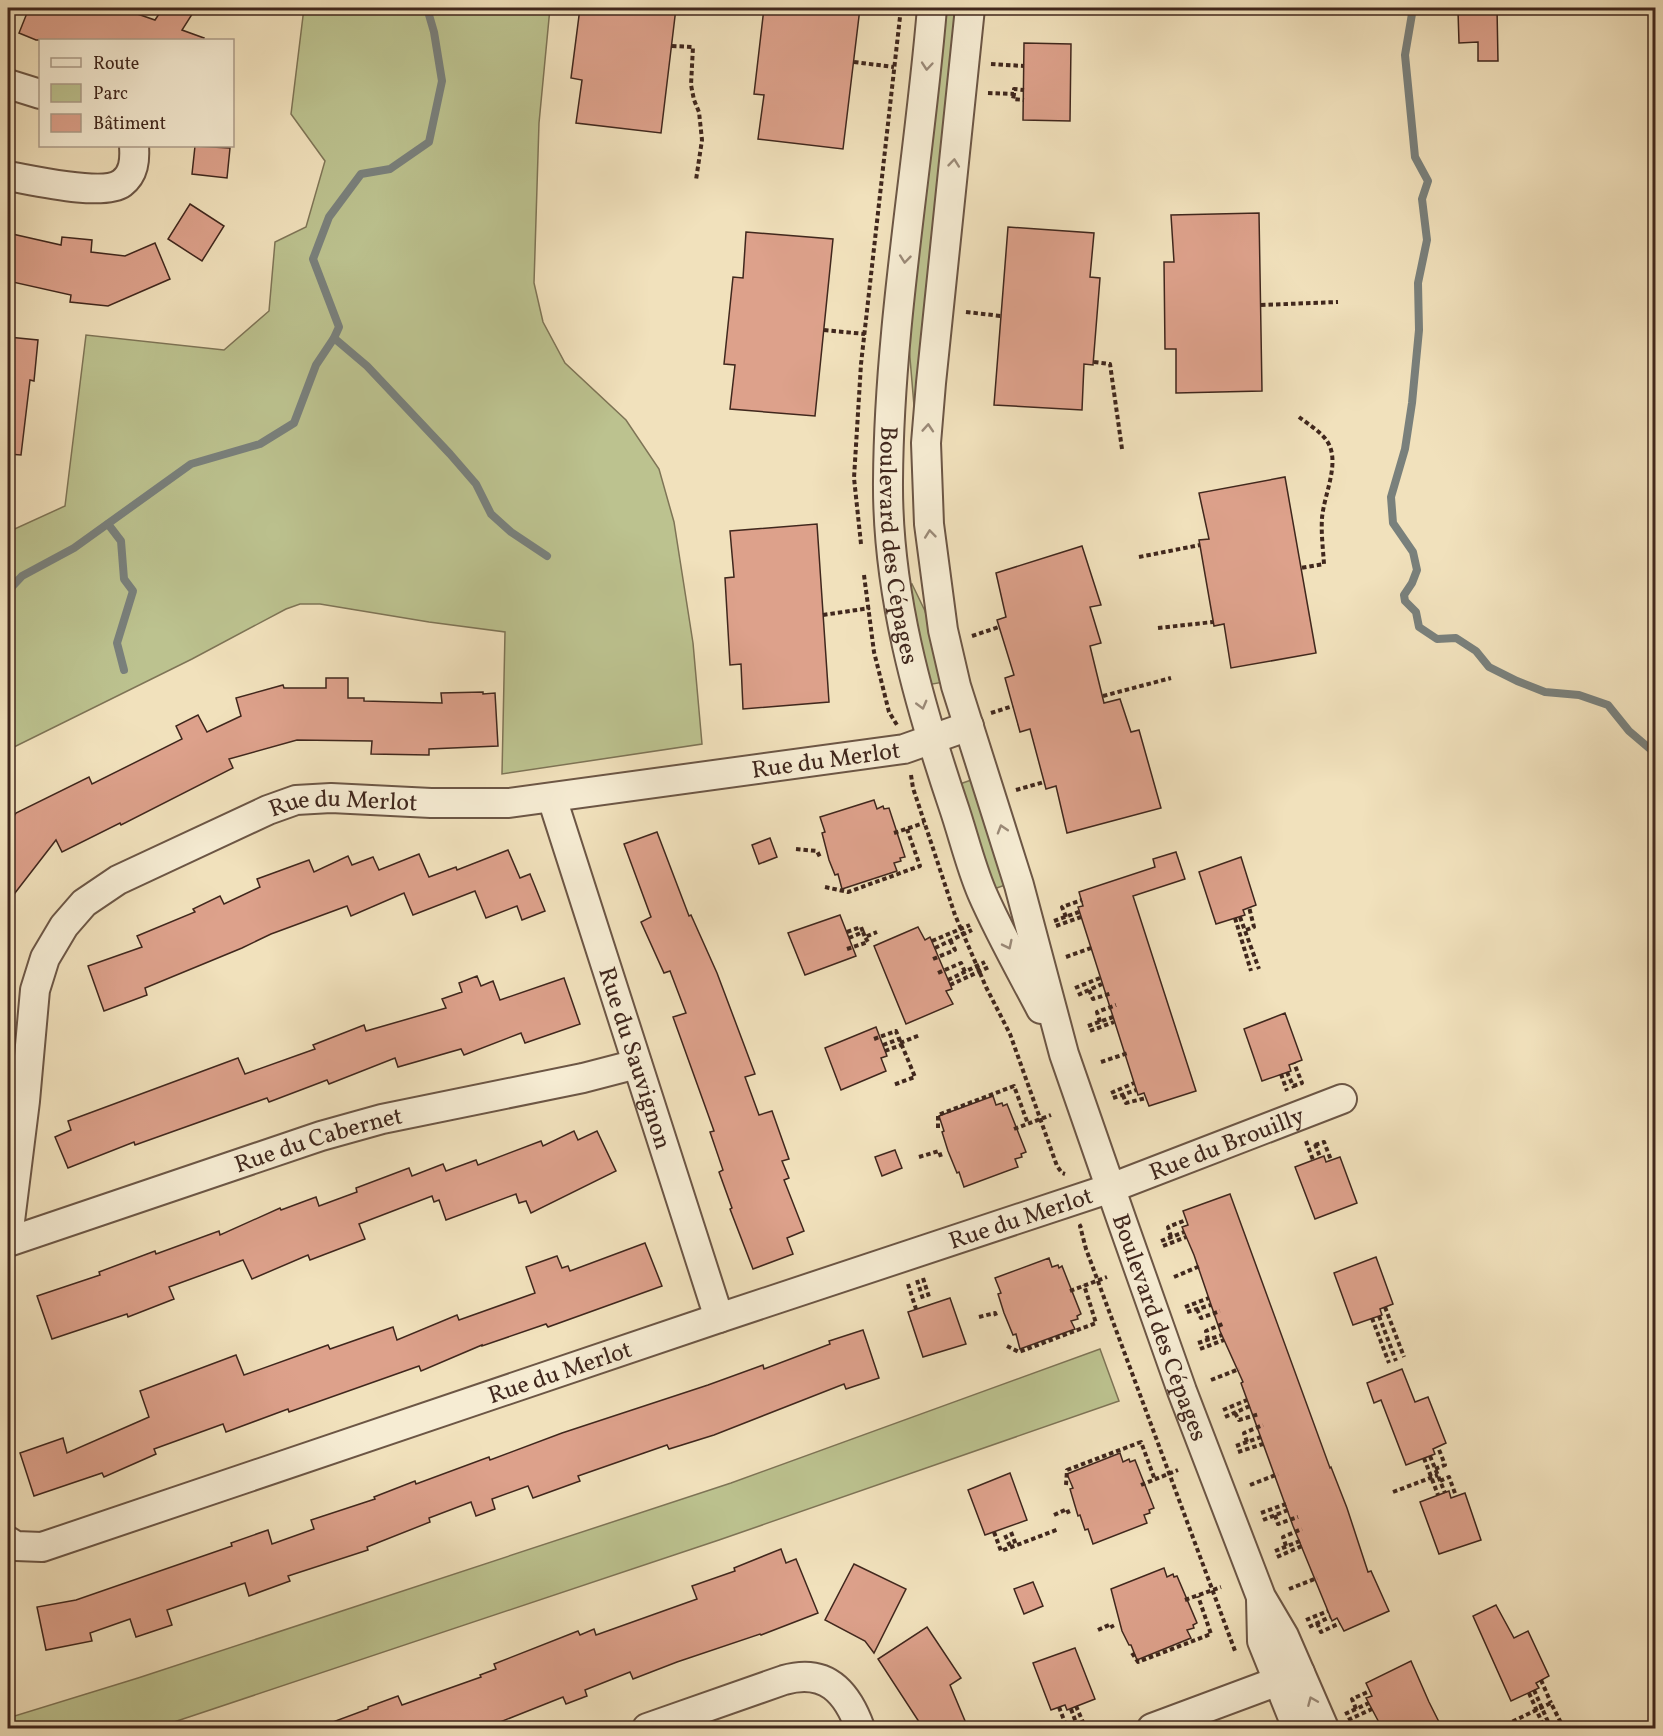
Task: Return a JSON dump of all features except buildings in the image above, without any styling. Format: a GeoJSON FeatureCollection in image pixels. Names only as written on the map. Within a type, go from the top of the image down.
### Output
{"type":"FeatureCollection","features":[{"type":"Feature","properties":{"kind":"street","name":"Boulevard des Cépages"},"geometry":{"type":"LineString","coordinates":[[932,8],[926,82],[893,374],[888,482],[897,591],[910,661],[931,740],[982,892],[1064,1054]]}},
{"type":"Feature","properties":{"kind":"street","name":"Boulevard des Cépages"},"geometry":{"type":"LineString","coordinates":[[970,8],[931,383],[926,475],[929,524],[943,630],[956,686],[978,720],[1064,1054],[1182,1391],[1261,1597],[1262,1641],[1289,1677],[1337,1722]]}},
{"type":"Feature","properties":{"kind":"street"},"geometry":{"type":"LineString","coordinates":[[8,84],[39,94]]}},
{"type":"Feature","properties":{"kind":"street"},"geometry":{"type":"LineString","coordinates":[[8,176],[99,190],[121,184],[133,171],[134,147]]}},
{"type":"Feature","properties":{"kind":"street","name":"Rue du Merlot"},"geometry":{"type":"LineString","coordinates":[[8,1239],[25,1101],[35,990],[45,958],[64,926],[84,903],[118,880],[268,810],[296,800],[331,798],[509,803],[552,798],[904,749],[978,720]]}},
{"type":"Feature","properties":{"kind":"street","name":"Rue du Sauvignon"},"geometry":{"type":"LineString","coordinates":[[552,798],[719,1317]]}},
{"type":"Feature","properties":{"kind":"street","name":"Rue du Cabernet"},"geometry":{"type":"LineString","coordinates":[[8,1239],[362,1125],[584,1078],[637,1064]]}},
{"type":"Feature","properties":{"kind":"street","name":"Rue du Brouilly"},"geometry":{"type":"LineString","coordinates":[[1111,1188],[1342,1099]]}},
{"type":"Feature","properties":{"kind":"street","name":"Rue du Merlot"},"geometry":{"type":"LineString","coordinates":[[8,1541],[16,1546],[42,1547],[719,1317],[1111,1188]]}},
{"type":"Feature","properties":{"kind":"street"},"geometry":{"type":"LineString","coordinates":[[647,1728],[784,1680],[801,1677],[826,1682],[840,1692],[851,1705],[861,1728]]}},
{"type":"Feature","properties":{"kind":"street","name":"Boulevard des Cépages"},"geometry":{"type":"LineString","coordinates":[[1289,1677],[1297,1728]]}},
{"type":"Feature","properties":{"kind":"street"},"geometry":{"type":"LineString","coordinates":[[1152,1728],[1289,1677]]}},
{"type":"Feature","properties":{"kind":"path","name":"Boulevard des Cépages"},"geometry":{"type":"LineString","coordinates":[[856,500],[855,463],[864,334],[901,8]]}},
{"type":"Feature","properties":{"kind":"path"},"geometry":{"type":"LineString","coordinates":[[672,46],[693,47],[691,86],[699,112],[702,140],[696,180]]}},
{"type":"Feature","properties":{"kind":"path"},"geometry":{"type":"LineString","coordinates":[[854,62],[904,68]]}},
{"type":"Feature","properties":{"kind":"path"},"geometry":{"type":"LineString","coordinates":[[987,64],[1024,66]]}},
{"type":"Feature","properties":{"kind":"path"},"geometry":{"type":"LineString","coordinates":[[1024,90],[1014,89],[1013,99],[1024,100]]}},
{"type":"Feature","properties":{"kind":"path"},"geometry":{"type":"LineString","coordinates":[[984,92],[1014,94]]}},
{"type":"Feature","properties":{"kind":"path"},"geometry":{"type":"LineString","coordinates":[[1261,304],[1338,302]]}},
{"type":"Feature","properties":{"kind":"path"},"geometry":{"type":"LineString","coordinates":[[960,312],[1001,316]]}},
{"type":"Feature","properties":{"kind":"path"},"geometry":{"type":"LineString","coordinates":[[824,330],[875,335]]}},
{"type":"Feature","properties":{"kind":"path"},"geometry":{"type":"LineString","coordinates":[[1094,362],[1110,364],[1122,449]]}},
{"type":"Feature","properties":{"kind":"path"},"geometry":{"type":"LineString","coordinates":[[1299,417],[1327,441],[1334,468],[1324,497],[1322,519],[1324,564],[1301,568]]}},
{"type":"Feature","properties":{"kind":"path"},"geometry":{"type":"LineString","coordinates":[[1139,557],[1200,545]]}},
{"type":"Feature","properties":{"kind":"path"},"geometry":{"type":"LineString","coordinates":[[823,615],[877,607]]}},
{"type":"Feature","properties":{"kind":"path"},"geometry":{"type":"LineString","coordinates":[[1158,628],[1213,622]]}},
{"type":"Feature","properties":{"kind":"path"},"geometry":{"type":"LineString","coordinates":[[966,639],[999,627]]}},
{"type":"Feature","properties":{"kind":"path"},"geometry":{"type":"LineString","coordinates":[[1102,696],[1172,678]]}},
{"type":"Feature","properties":{"kind":"path"},"geometry":{"type":"LineString","coordinates":[[978,720],[1013,706]]}},
{"type":"Feature","properties":{"kind":"path"},"geometry":{"type":"LineString","coordinates":[[911,775],[924,823],[960,929],[1010,1034],[1057,1166],[1062,1173]]}},
{"type":"Feature","properties":{"kind":"path"},"geometry":{"type":"LineString","coordinates":[[1012,791],[1044,782]]}},
{"type":"Feature","properties":{"kind":"path"},"geometry":{"type":"LineString","coordinates":[[894,833],[934,819]]}},
{"type":"Feature","properties":{"kind":"path"},"geometry":{"type":"LineString","coordinates":[[825,887],[848,892],[920,866],[907,829]]}},
{"type":"Feature","properties":{"kind":"path"},"geometry":{"type":"LineString","coordinates":[[796,849],[817,851],[820,857]]}},
{"type":"Feature","properties":{"kind":"path"},"geometry":{"type":"LineString","coordinates":[[1066,917],[1062,907],[1082,900]]}},
{"type":"Feature","properties":{"kind":"path"},"geometry":{"type":"LineString","coordinates":[[1246,930],[1254,927],[1249,907]]}},
{"type":"Feature","properties":{"kind":"path"},"geometry":{"type":"LineString","coordinates":[[1053,922],[1080,914],[1054,927]]}},
{"type":"Feature","properties":{"kind":"path"},"geometry":{"type":"LineString","coordinates":[[1240,917],[1259,969]]}},
{"type":"Feature","properties":{"kind":"path"},"geometry":{"type":"LineString","coordinates":[[1235,918],[1251,971]]}},
{"type":"Feature","properties":{"kind":"path"},"geometry":{"type":"LineString","coordinates":[[847,932],[861,927],[868,942],[847,949]]}},
{"type":"Feature","properties":{"kind":"path"},"geometry":{"type":"LineString","coordinates":[[932,941],[960,929],[972,927],[963,935],[935,948]]}},
{"type":"Feature","properties":{"kind":"path"},"geometry":{"type":"LineString","coordinates":[[849,938],[877,932]]}},
{"type":"Feature","properties":{"kind":"path"},"geometry":{"type":"LineString","coordinates":[[933,959],[955,950],[950,940]]}},
{"type":"Feature","properties":{"kind":"path"},"geometry":{"type":"LineString","coordinates":[[1065,957],[1094,947]]}},
{"type":"Feature","properties":{"kind":"path"},"geometry":{"type":"LineString","coordinates":[[987,962],[978,969],[949,983],[964,972],[978,969],[989,967]]}},
{"type":"Feature","properties":{"kind":"path"},"geometry":{"type":"LineString","coordinates":[[938,973],[961,963],[964,972]]}},
{"type":"Feature","properties":{"kind":"path"},"geometry":{"type":"LineString","coordinates":[[1075,988],[1100,978]]}},
{"type":"Feature","properties":{"kind":"path"},"geometry":{"type":"LineString","coordinates":[[1078,995],[1102,984]]}},
{"type":"Feature","properties":{"kind":"path"},"geometry":{"type":"LineString","coordinates":[[1089,990],[1093,999],[1112,993]]}},
{"type":"Feature","properties":{"kind":"path"},"geometry":{"type":"LineString","coordinates":[[1100,1022],[1097,1012],[1116,1005]]}},
{"type":"Feature","properties":{"kind":"path"},"geometry":{"type":"LineString","coordinates":[[1088,1026],[1113,1017]]}},
{"type":"Feature","properties":{"kind":"path"},"geometry":{"type":"LineString","coordinates":[[1090,1031],[1114,1022]]}},
{"type":"Feature","properties":{"kind":"path"},"geometry":{"type":"LineString","coordinates":[[874,1039],[896,1031],[915,1077],[893,1085]]}},
{"type":"Feature","properties":{"kind":"path"},"geometry":{"type":"LineString","coordinates":[[885,1051],[920,1035]]}},
{"type":"Feature","properties":{"kind":"path"},"geometry":{"type":"LineString","coordinates":[[883,1045],[900,1043]]}},
{"type":"Feature","properties":{"kind":"path"},"geometry":{"type":"LineString","coordinates":[[1101,1062],[1128,1053]]}},
{"type":"Feature","properties":{"kind":"path"},"geometry":{"type":"LineString","coordinates":[[1293,1086],[1302,1083],[1294,1063]]}},
{"type":"Feature","properties":{"kind":"path"},"geometry":{"type":"LineString","coordinates":[[1287,1072],[1297,1096]]}},
{"type":"Feature","properties":{"kind":"path"},"geometry":{"type":"LineString","coordinates":[[1281,1074],[1290,1099]]}},
{"type":"Feature","properties":{"kind":"path"},"geometry":{"type":"LineString","coordinates":[[1134,1083],[1112,1095],[1123,1095],[1136,1090]]}},
{"type":"Feature","properties":{"kind":"path"},"geometry":{"type":"LineString","coordinates":[[938,1128],[938,1115],[1014,1086],[1028,1124]]}},
{"type":"Feature","properties":{"kind":"path"},"geometry":{"type":"LineString","coordinates":[[1123,1095],[1126,1103],[1146,1098]]}},
{"type":"Feature","properties":{"kind":"path"},"geometry":{"type":"LineString","coordinates":[[1014,1130],[1051,1115]]}},
{"type":"Feature","properties":{"kind":"path"},"geometry":{"type":"LineString","coordinates":[[1311,1134],[1320,1157]]}},
{"type":"Feature","properties":{"kind":"path"},"geometry":{"type":"LineString","coordinates":[[1304,1137],[1313,1160]]}},
{"type":"Feature","properties":{"kind":"path"},"geometry":{"type":"LineString","coordinates":[[1315,1144],[1324,1142],[1331,1160]]}},
{"type":"Feature","properties":{"kind":"path"},"geometry":{"type":"LineString","coordinates":[[919,1157],[939,1151],[941,1156]]}},
{"type":"Feature","properties":{"kind":"path"},"geometry":{"type":"LineString","coordinates":[[1171,1237],[1168,1227],[1186,1220]]}},
{"type":"Feature","properties":{"kind":"path","name":"Boulevard des Cépages"},"geometry":{"type":"LineString","coordinates":[[1080,1226],[1097,1280],[1233,1649],[1237,1654]]}},
{"type":"Feature","properties":{"kind":"path"},"geometry":{"type":"LineString","coordinates":[[1185,1235],[1162,1244],[1171,1237],[1185,1235]]}},
{"type":"Feature","properties":{"kind":"path"},"geometry":{"type":"LineString","coordinates":[[1174,1277],[1200,1266]]}},
{"type":"Feature","properties":{"kind":"path"},"geometry":{"type":"LineString","coordinates":[[921,1271],[929,1297]]}},
{"type":"Feature","properties":{"kind":"path"},"geometry":{"type":"LineString","coordinates":[[915,1273],[923,1299]]}},
{"type":"Feature","properties":{"kind":"path"},"geometry":{"type":"LineString","coordinates":[[1070,1291],[1107,1277]]}},
{"type":"Feature","properties":{"kind":"path"},"geometry":{"type":"LineString","coordinates":[[916,1309],[908,1283],[917,1280]]}},
{"type":"Feature","properties":{"kind":"path"},"geometry":{"type":"LineString","coordinates":[[1007,1346],[1019,1352],[1096,1323],[1084,1285]]}},
{"type":"Feature","properties":{"kind":"path"},"geometry":{"type":"LineString","coordinates":[[1185,1306],[1209,1298]]}},
{"type":"Feature","properties":{"kind":"path"},"geometry":{"type":"LineString","coordinates":[[1187,1312],[1211,1305]]}},
{"type":"Feature","properties":{"kind":"path"},"geometry":{"type":"LineString","coordinates":[[1385,1307],[1404,1357]]}},
{"type":"Feature","properties":{"kind":"path"},"geometry":{"type":"LineString","coordinates":[[1197,1309],[1201,1318],[1220,1311]]}},
{"type":"Feature","properties":{"kind":"path"},"geometry":{"type":"LineString","coordinates":[[979,1317],[994,1312],[997,1318]]}},
{"type":"Feature","properties":{"kind":"path"},"geometry":{"type":"LineString","coordinates":[[1379,1316],[1396,1361]]}},
{"type":"Feature","properties":{"kind":"path"},"geometry":{"type":"LineString","coordinates":[[1372,1318],[1389,1363]]}},
{"type":"Feature","properties":{"kind":"path"},"geometry":{"type":"LineString","coordinates":[[1208,1340],[1206,1330],[1225,1323]]}},
{"type":"Feature","properties":{"kind":"path"},"geometry":{"type":"LineString","coordinates":[[1198,1343],[1222,1335]]}},
{"type":"Feature","properties":{"kind":"path"},"geometry":{"type":"LineString","coordinates":[[1200,1349],[1224,1340]]}},
{"type":"Feature","properties":{"kind":"path"},"geometry":{"type":"LineString","coordinates":[[1211,1380],[1239,1369]]}},
{"type":"Feature","properties":{"kind":"path"},"geometry":{"type":"LineString","coordinates":[[1223,1410],[1247,1400]]}},
{"type":"Feature","properties":{"kind":"path"},"geometry":{"type":"LineString","coordinates":[[1225,1417],[1250,1406]]}},
{"type":"Feature","properties":{"kind":"path"},"geometry":{"type":"LineString","coordinates":[[1236,1413],[1239,1420],[1259,1414]]}},
{"type":"Feature","properties":{"kind":"path"},"geometry":{"type":"LineString","coordinates":[[1247,1442],[1244,1433],[1263,1425]]}},
{"type":"Feature","properties":{"kind":"path"},"geometry":{"type":"LineString","coordinates":[[1236,1446],[1261,1437]]}},
{"type":"Feature","properties":{"kind":"path"},"geometry":{"type":"LineString","coordinates":[[1066,1485],[1067,1470],[1141,1442],[1155,1480]]}},
{"type":"Feature","properties":{"kind":"path"},"geometry":{"type":"LineString","coordinates":[[1238,1452],[1263,1444]]}},
{"type":"Feature","properties":{"kind":"path"},"geometry":{"type":"LineString","coordinates":[[1435,1469],[1445,1465],[1438,1447]]}},
{"type":"Feature","properties":{"kind":"path"},"geometry":{"type":"LineString","coordinates":[[1430,1456],[1445,1493]]}},
{"type":"Feature","properties":{"kind":"path"},"geometry":{"type":"LineString","coordinates":[[1424,1458],[1438,1495]]}},
{"type":"Feature","properties":{"kind":"path"},"geometry":{"type":"LineString","coordinates":[[1142,1485],[1178,1470]]}},
{"type":"Feature","properties":{"kind":"path"},"geometry":{"type":"LineString","coordinates":[[1250,1485],[1278,1474]]}},
{"type":"Feature","properties":{"kind":"path"},"geometry":{"type":"LineString","coordinates":[[1393,1492],[1438,1475]]}},
{"type":"Feature","properties":{"kind":"path"},"geometry":{"type":"LineString","coordinates":[[1440,1480],[1449,1477],[1456,1496]]}},
{"type":"Feature","properties":{"kind":"path"},"geometry":{"type":"LineString","coordinates":[[1261,1514],[1286,1504]]}},
{"type":"Feature","properties":{"kind":"path"},"geometry":{"type":"LineString","coordinates":[[1054,1515],[1067,1509],[1069,1514]]}},
{"type":"Feature","properties":{"kind":"path"},"geometry":{"type":"LineString","coordinates":[[1263,1520],[1288,1510]]}},
{"type":"Feature","properties":{"kind":"path"},"geometry":{"type":"LineString","coordinates":[[1275,1515],[1278,1524],[1298,1517]]}},
{"type":"Feature","properties":{"kind":"path"},"geometry":{"type":"LineString","coordinates":[[994,1532],[1001,1551],[1059,1529]]}},
{"type":"Feature","properties":{"kind":"path"},"geometry":{"type":"LineString","coordinates":[[1286,1546],[1283,1537],[1302,1529]]}},
{"type":"Feature","properties":{"kind":"path"},"geometry":{"type":"LineString","coordinates":[[1011,1532],[1016,1545]]}},
{"type":"Feature","properties":{"kind":"path"},"geometry":{"type":"LineString","coordinates":[[1005,1535],[1011,1548]]}},
{"type":"Feature","properties":{"kind":"path"},"geometry":{"type":"LineString","coordinates":[[1275,1551],[1301,1543],[1277,1557]]}},
{"type":"Feature","properties":{"kind":"path"},"geometry":{"type":"LineString","coordinates":[[1289,1589],[1317,1578]]}},
{"type":"Feature","properties":{"kind":"path"},"geometry":{"type":"LineString","coordinates":[[1185,1600],[1221,1587]]}},
{"type":"Feature","properties":{"kind":"path"},"geometry":{"type":"LineString","coordinates":[[1132,1653],[1138,1662],[1212,1634],[1198,1596]]}},
{"type":"Feature","properties":{"kind":"path"},"geometry":{"type":"LineString","coordinates":[[1301,1622],[1328,1611]]}},
{"type":"Feature","properties":{"kind":"path"},"geometry":{"type":"LineString","coordinates":[[1304,1629],[1330,1617]]}},
{"type":"Feature","properties":{"kind":"path"},"geometry":{"type":"LineString","coordinates":[[1317,1623],[1321,1632],[1340,1623]]}},
{"type":"Feature","properties":{"kind":"path"},"geometry":{"type":"LineString","coordinates":[[1098,1630],[1111,1624],[1113,1629]]}},
{"type":"Feature","properties":{"kind":"path"},"geometry":{"type":"LineString","coordinates":[[1541,1680],[1562,1725]]}},
{"type":"Feature","properties":{"kind":"path"},"geometry":{"type":"LineString","coordinates":[[1534,1690],[1549,1724]]}},
{"type":"Feature","properties":{"kind":"path"},"geometry":{"type":"LineString","coordinates":[[1356,1709],[1352,1699],[1370,1691]]}},
{"type":"Feature","properties":{"kind":"path"},"geometry":{"type":"LineString","coordinates":[[1529,1693],[1544,1727]]}},
{"type":"Feature","properties":{"kind":"path"},"geometry":{"type":"LineString","coordinates":[[1499,1728],[1551,1702]]}},
{"type":"Feature","properties":{"kind":"path"},"geometry":{"type":"LineString","coordinates":[[1337,1722],[1369,1703]]}},
{"type":"Feature","properties":{"kind":"path"},"geometry":{"type":"LineString","coordinates":[[1059,1707],[1067,1728]]}},
{"type":"Feature","properties":{"kind":"path"},"geometry":{"type":"LineString","coordinates":[[1078,1728],[1074,1708],[1085,1727]]}},
{"type":"Feature","properties":{"kind":"path"},"geometry":{"type":"LineString","coordinates":[[1337,1722],[1372,1708]]}},
{"type":"Feature","properties":{"kind":"green space"},"geometry":{"type":"Polygon","coordinates":[[[304,8],[550,8],[539,123],[534,283],[543,322],[565,363],[626,420],[659,469],[674,522],[693,643],[702,744],[502,774],[505,632],[320,604],[300,604],[8,750],[8,532],[65,506],[86,335],[224,350],[269,311],[275,242],[306,227],[325,161],[291,114],[304,8]]]}},
{"type":"Feature","properties":{"kind":"green space"},"geometry":{"type":"Polygon","coordinates":[[[943,8],[962,8],[918,407],[914,406],[909,346],[943,8]]]}},
{"type":"Feature","properties":{"kind":"green space"},"geometry":{"type":"Polygon","coordinates":[[[912,584],[925,611],[944,682],[927,685],[906,586],[912,584]]]}},
{"type":"Feature","properties":{"kind":"green space"},"geometry":{"type":"Polygon","coordinates":[[[974,779],[1008,884],[991,890],[957,785],[974,779]]]}},
{"type":"Feature","properties":{"kind":"green space"},"geometry":{"type":"Polygon","coordinates":[[[1100,1349],[1119,1401],[719,1540],[156,1728],[8,1728],[8,1718],[138,1678],[731,1483],[1100,1349]]]}},
{"type":"Feature","properties":{"kind":"waterway"},"geometry":{"type":"LineString","coordinates":[[8,591],[22,576],[74,548],[191,464],[260,444],[294,423],[316,365],[339,327],[313,259],[329,217],[361,174],[390,169],[429,142],[442,81],[434,32],[427,8]]}},
{"type":"Feature","properties":{"kind":"waterway"},"geometry":{"type":"LineString","coordinates":[[1413,8],[1405,55],[1415,157],[1428,181],[1422,199],[1427,240],[1418,283],[1419,330],[1412,403],[1405,449],[1391,497],[1393,523],[1413,552],[1417,570],[1404,595],[1405,601],[1416,612],[1419,627],[1437,639],[1456,638],[1476,651],[1489,667],[1545,692],[1579,695],[1608,705],[1629,731],[1656,754]]}},
{"type":"Feature","properties":{"kind":"waterway"},"geometry":{"type":"LineString","coordinates":[[334,338],[367,366],[450,454],[476,484],[491,514],[511,532],[547,556]]}},
{"type":"Feature","properties":{"kind":"waterway"},"geometry":{"type":"LineString","coordinates":[[108,524],[121,541],[124,579],[133,591],[117,643],[124,670]]}}]}
